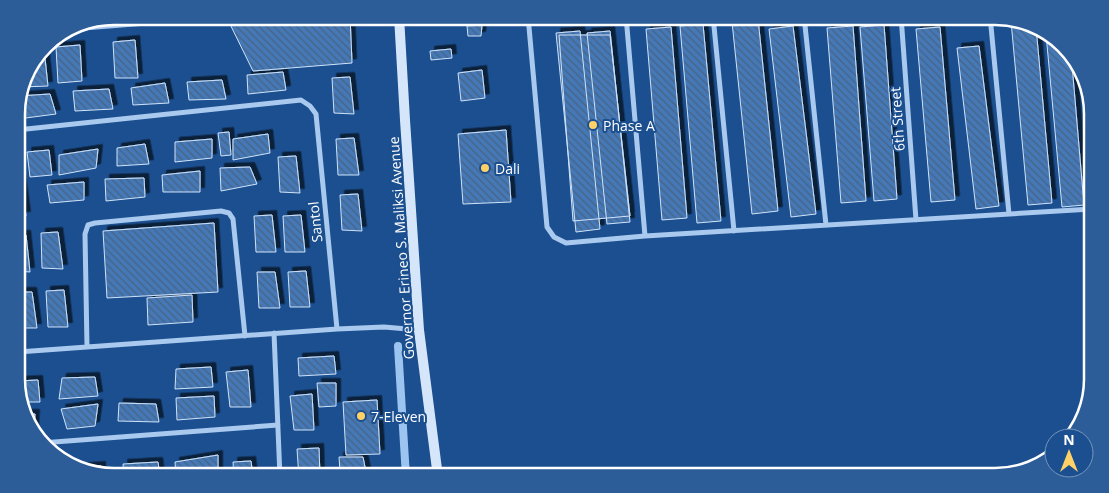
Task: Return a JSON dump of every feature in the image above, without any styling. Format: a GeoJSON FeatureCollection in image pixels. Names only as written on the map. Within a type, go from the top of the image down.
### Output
{"type":"FeatureCollection","features":[{"type":"Feature","properties":{"kind":"main road","name":"Governor Erineo S. Maliksi Avenue"},"geometry":{"type":"LineString","coordinates":[[400,25],[419,330],[437,468]]}},
{"type":"Feature","properties":{"kind":"street"},"geometry":{"type":"LineString","coordinates":[[96,27],[122,25]]}},
{"type":"Feature","properties":{"kind":"street"},"geometry":{"type":"LineString","coordinates":[[529,25],[547,227],[554,237],[566,243],[645,236],[1084,209]]}},
{"type":"Feature","properties":{"kind":"street"},"geometry":{"type":"LineString","coordinates":[[627,25],[645,236]]}},
{"type":"Feature","properties":{"kind":"street"},"geometry":{"type":"LineString","coordinates":[[714,25],[734,231]]}},
{"type":"Feature","properties":{"kind":"street"},"geometry":{"type":"LineString","coordinates":[[805,25],[826,226]]}},
{"type":"Feature","properties":{"kind":"street","name":"6th Street"},"geometry":{"type":"LineString","coordinates":[[901,25],[916,220]]}},
{"type":"Feature","properties":{"kind":"street"},"geometry":{"type":"LineString","coordinates":[[991,25],[1010,214]]}},
{"type":"Feature","properties":{"kind":"street","name":"Santol"},"geometry":{"type":"LineString","coordinates":[[25,129],[301,100],[310,106],[316,114],[337,329]]}},
{"type":"Feature","properties":{"kind":"street"},"geometry":{"type":"LineString","coordinates":[[87,347],[85,234],[88,226],[95,223],[221,211],[229,213],[234,219],[245,336]]}},
{"type":"Feature","properties":{"kind":"street"},"geometry":{"type":"LineString","coordinates":[[25,351],[337,329],[384,327],[419,330]]}},
{"type":"Feature","properties":{"kind":"street"},"geometry":{"type":"LineString","coordinates":[[274,333],[280,468]]}},
{"type":"Feature","properties":{"kind":"street"},"geometry":{"type":"LineString","coordinates":[[51,442],[278,425]]}},
{"type":"Feature","properties":{"kind":"building"},"geometry":{"type":"Polygon","coordinates":[[[230,25],[350,25],[352,63],[253,71],[230,25]]]}},
{"type":"Feature","properties":{"kind":"building"},"geometry":{"type":"Polygon","coordinates":[[[482,25],[481,36],[468,36],[467,26],[482,25]]]}},
{"type":"Feature","properties":{"kind":"building"},"geometry":{"type":"Polygon","coordinates":[[[703,25],[721,221],[697,223],[680,26],[703,25]]]}},
{"type":"Feature","properties":{"kind":"building"},"geometry":{"type":"Polygon","coordinates":[[[732,25],[759,25],[778,211],[752,214],[732,25]]]}},
{"type":"Feature","properties":{"kind":"building"},"geometry":{"type":"Polygon","coordinates":[[[884,25],[897,199],[874,201],[860,27],[884,25]]]}},
{"type":"Feature","properties":{"kind":"building"},"geometry":{"type":"Polygon","coordinates":[[[793,26],[816,214],[791,217],[769,29],[793,26]]]}},
{"type":"Feature","properties":{"kind":"building"},"geometry":{"type":"Polygon","coordinates":[[[853,26],[866,201],[841,203],[827,28],[853,26]]]}},
{"type":"Feature","properties":{"kind":"building"},"geometry":{"type":"Polygon","coordinates":[[[671,27],[687,218],[662,220],[646,29],[671,27]]]}},
{"type":"Feature","properties":{"kind":"building"},"geometry":{"type":"Polygon","coordinates":[[[940,27],[955,200],[931,202],[916,29],[940,27]]]}},
{"type":"Feature","properties":{"kind":"building"},"geometry":{"type":"Polygon","coordinates":[[[1012,27],[1037,36],[1052,203],[1028,205],[1012,27]]]}},
{"type":"Feature","properties":{"kind":"building"},"geometry":{"type":"Polygon","coordinates":[[[580,31],[600,229],[576,232],[556,33],[580,31]]]}},
{"type":"Feature","properties":{"kind":"building"},"geometry":{"type":"Polygon","coordinates":[[[610,31],[630,222],[607,224],[587,33],[610,31]]]}},
{"type":"Feature","properties":{"kind":"building","name":"Phase A"},"geometry":{"type":"Polygon","coordinates":[[[559,35],[610,35],[630,216],[573,221],[559,35]]]}},
{"type":"Feature","properties":{"kind":"building"},"geometry":{"type":"Polygon","coordinates":[[[135,40],[138,78],[115,78],[113,42],[135,40]]]}},
{"type":"Feature","properties":{"kind":"building"},"geometry":{"type":"Polygon","coordinates":[[[1047,41],[1058,51],[1072,70],[1084,205],[1062,207],[1047,41]]]}},
{"type":"Feature","properties":{"kind":"building"},"geometry":{"type":"Polygon","coordinates":[[[80,45],[82,81],[58,83],[56,47],[80,45]]]}},
{"type":"Feature","properties":{"kind":"building"},"geometry":{"type":"Polygon","coordinates":[[[979,46],[999,206],[976,209],[957,48],[979,46]]]}},
{"type":"Feature","properties":{"kind":"building"},"geometry":{"type":"Polygon","coordinates":[[[451,49],[452,58],[431,60],[430,51],[451,49]]]}},
{"type":"Feature","properties":{"kind":"building"},"geometry":{"type":"Polygon","coordinates":[[[45,58],[48,86],[30,87],[37,69],[45,58]]]}},
{"type":"Feature","properties":{"kind":"building"},"geometry":{"type":"Polygon","coordinates":[[[482,70],[485,98],[461,101],[458,73],[482,70]]]}},
{"type":"Feature","properties":{"kind":"building"},"geometry":{"type":"Polygon","coordinates":[[[283,72],[286,90],[248,94],[247,75],[283,72]]]}},
{"type":"Feature","properties":{"kind":"building"},"geometry":{"type":"Polygon","coordinates":[[[350,77],[354,114],[334,113],[332,78],[350,77]]]}},
{"type":"Feature","properties":{"kind":"building"},"geometry":{"type":"Polygon","coordinates":[[[222,80],[226,99],[189,100],[187,82],[222,80]]]}},
{"type":"Feature","properties":{"kind":"building"},"geometry":{"type":"Polygon","coordinates":[[[165,83],[169,103],[133,105],[131,88],[165,83]]]}},
{"type":"Feature","properties":{"kind":"building"},"geometry":{"type":"Polygon","coordinates":[[[109,89],[113,109],[75,111],[73,91],[109,89]]]}},
{"type":"Feature","properties":{"kind":"building"},"geometry":{"type":"Polygon","coordinates":[[[50,94],[56,114],[25,118],[27,95],[50,94]]]}},
{"type":"Feature","properties":{"kind":"building","name":"Dali"},"geometry":{"type":"Polygon","coordinates":[[[506,130],[511,202],[463,204],[458,134],[506,130]]]}},
{"type":"Feature","properties":{"kind":"building"},"geometry":{"type":"Polygon","coordinates":[[[229,132],[231,155],[221,156],[218,133],[229,132]]]}},
{"type":"Feature","properties":{"kind":"building"},"geometry":{"type":"Polygon","coordinates":[[[268,134],[270,153],[233,160],[233,139],[268,134]]]}},
{"type":"Feature","properties":{"kind":"building"},"geometry":{"type":"Polygon","coordinates":[[[354,138],[359,175],[338,175],[336,139],[354,138]]]}},
{"type":"Feature","properties":{"kind":"building"},"geometry":{"type":"Polygon","coordinates":[[[212,139],[212,158],[175,162],[175,142],[212,139]]]}},
{"type":"Feature","properties":{"kind":"building"},"geometry":{"type":"Polygon","coordinates":[[[145,144],[149,164],[117,166],[117,148],[145,144]]]}},
{"type":"Feature","properties":{"kind":"building"},"geometry":{"type":"Polygon","coordinates":[[[98,149],[96,168],[59,175],[59,155],[98,149]]]}},
{"type":"Feature","properties":{"kind":"building"},"geometry":{"type":"Polygon","coordinates":[[[49,150],[52,175],[30,177],[27,152],[49,150]]]}},
{"type":"Feature","properties":{"kind":"building"},"geometry":{"type":"Polygon","coordinates":[[[296,156],[300,193],[280,192],[278,157],[296,156]]]}},
{"type":"Feature","properties":{"kind":"building"},"geometry":{"type":"Polygon","coordinates":[[[250,167],[257,184],[221,191],[220,168],[250,167]]]}},
{"type":"Feature","properties":{"kind":"building"},"geometry":{"type":"Polygon","coordinates":[[[200,171],[200,192],[163,192],[162,175],[200,171]]]}},
{"type":"Feature","properties":{"kind":"building"},"geometry":{"type":"Polygon","coordinates":[[[144,178],[145,197],[106,201],[105,179],[144,178]]]}},
{"type":"Feature","properties":{"kind":"building"},"geometry":{"type":"Polygon","coordinates":[[[84,182],[84,200],[50,203],[47,185],[84,182]]]}},
{"type":"Feature","properties":{"kind":"building"},"geometry":{"type":"Polygon","coordinates":[[[358,194],[362,231],[342,230],[340,195],[358,194]]]}},
{"type":"Feature","properties":{"kind":"building"},"geometry":{"type":"Polygon","coordinates":[[[272,215],[276,252],[256,252],[254,216],[272,215]]]}},
{"type":"Feature","properties":{"kind":"building"},"geometry":{"type":"Polygon","coordinates":[[[301,215],[305,252],[285,252],[283,216],[301,215]]]}},
{"type":"Feature","properties":{"kind":"building"},"geometry":{"type":"Polygon","coordinates":[[[214,223],[218,292],[107,298],[103,231],[214,223]]]}},
{"type":"Feature","properties":{"kind":"building"},"geometry":{"type":"Polygon","coordinates":[[[58,232],[63,269],[42,268],[41,233],[58,232]]]}},
{"type":"Feature","properties":{"kind":"building"},"geometry":{"type":"Polygon","coordinates":[[[25,235],[26,235],[30,272],[25,272],[25,235]]]}},
{"type":"Feature","properties":{"kind":"building"},"geometry":{"type":"Polygon","coordinates":[[[306,271],[310,307],[290,307],[288,272],[306,271]]]}},
{"type":"Feature","properties":{"kind":"building"},"geometry":{"type":"Polygon","coordinates":[[[257,272],[275,272],[280,308],[259,308],[257,272]]]}},
{"type":"Feature","properties":{"kind":"building"},"geometry":{"type":"Polygon","coordinates":[[[64,290],[68,327],[48,327],[46,291],[64,290]]]}},
{"type":"Feature","properties":{"kind":"building"},"geometry":{"type":"Polygon","coordinates":[[[25,292],[32,292],[37,328],[25,328],[25,292]]]}},
{"type":"Feature","properties":{"kind":"building"},"geometry":{"type":"Polygon","coordinates":[[[192,295],[193,322],[148,325],[147,298],[192,295]]]}},
{"type":"Feature","properties":{"kind":"building"},"geometry":{"type":"Polygon","coordinates":[[[334,356],[336,374],[299,376],[298,358],[334,356]]]}},
{"type":"Feature","properties":{"kind":"building"},"geometry":{"type":"Polygon","coordinates":[[[211,367],[213,387],[175,389],[176,369],[211,367]]]}},
{"type":"Feature","properties":{"kind":"building"},"geometry":{"type":"Polygon","coordinates":[[[248,370],[251,407],[230,407],[226,372],[248,370]]]}},
{"type":"Feature","properties":{"kind":"building"},"geometry":{"type":"Polygon","coordinates":[[[95,377],[98,396],[59,399],[62,378],[95,377]]]}},
{"type":"Feature","properties":{"kind":"building"},"geometry":{"type":"Polygon","coordinates":[[[38,380],[40,402],[28,402],[25,381],[38,380]]]}},
{"type":"Feature","properties":{"kind":"building"},"geometry":{"type":"Polygon","coordinates":[[[317,383],[336,383],[336,406],[319,407],[317,383]]]}},
{"type":"Feature","properties":{"kind":"building"},"geometry":{"type":"Polygon","coordinates":[[[312,394],[314,430],[294,430],[290,396],[312,394]]]}},
{"type":"Feature","properties":{"kind":"building"},"geometry":{"type":"Polygon","coordinates":[[[214,396],[215,417],[177,420],[176,398],[214,396]]]}},
{"type":"Feature","properties":{"kind":"building","name":"7-Eleven"},"geometry":{"type":"Polygon","coordinates":[[[377,400],[380,454],[346,455],[343,402],[377,400]]]}},
{"type":"Feature","properties":{"kind":"building"},"geometry":{"type":"Polygon","coordinates":[[[119,403],[156,404],[159,422],[118,421],[119,403]]]}},
{"type":"Feature","properties":{"kind":"building"},"geometry":{"type":"Polygon","coordinates":[[[98,404],[95,426],[67,429],[61,409],[98,404]]]}},
{"type":"Feature","properties":{"kind":"building"},"geometry":{"type":"Polygon","coordinates":[[[319,448],[320,468],[298,468],[297,449],[319,448]]]}},
{"type":"Feature","properties":{"kind":"building"},"geometry":{"type":"Polygon","coordinates":[[[218,455],[218,468],[175,468],[175,462],[218,455]]]}},
{"type":"Feature","properties":{"kind":"building"},"geometry":{"type":"Polygon","coordinates":[[[339,457],[363,457],[365,468],[340,468],[339,457]]]}},
{"type":"Feature","properties":{"kind":"building"},"geometry":{"type":"Polygon","coordinates":[[[251,461],[252,468],[233,468],[233,462],[251,461]]]}},
{"type":"Feature","properties":{"kind":"building"},"geometry":{"type":"Polygon","coordinates":[[[158,462],[159,468],[123,468],[123,464],[158,462]]]}},
{"type":"Feature","properties":{"kind":"waterway"},"geometry":{"type":"LineString","coordinates":[[398,346],[405,468]]}},
{"type":"Feature","properties":{"kind":"place","name":"Phase A"},"geometry":{"type":"Point","coordinates":[593,125]}},
{"type":"Feature","properties":{"kind":"place","name":"Dali"},"geometry":{"type":"Point","coordinates":[485,168]}},
{"type":"Feature","properties":{"kind":"place","name":"7-Eleven"},"geometry":{"type":"Point","coordinates":[361,416]}}]}
